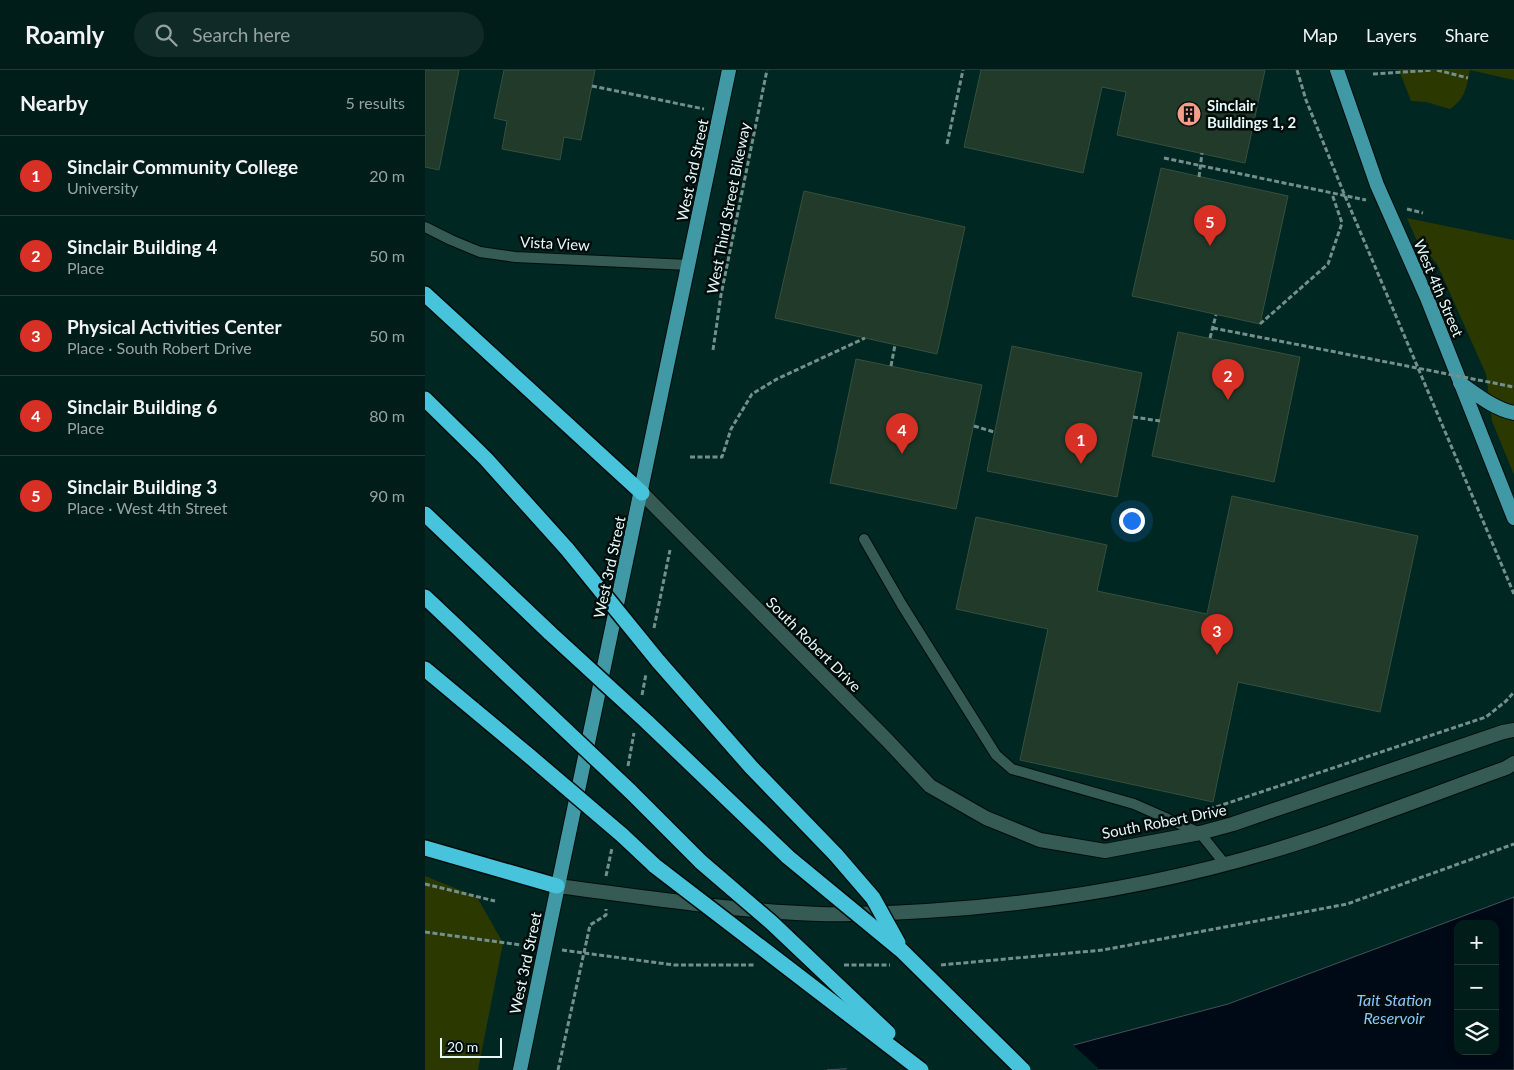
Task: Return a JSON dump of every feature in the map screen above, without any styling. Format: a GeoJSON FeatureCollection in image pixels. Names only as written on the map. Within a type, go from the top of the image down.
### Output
{"type":"FeatureCollection","features":[{"type":"Feature","properties":{"kind":"highway"},"geometry":{"type":"LineString","coordinates":[[425,294],[641,493]]}},
{"type":"Feature","properties":{"kind":"highway"},"geometry":{"type":"LineString","coordinates":[[425,400],[486,459],[567,549],[653,664],[836,855],[873,898],[902,951]]}},
{"type":"Feature","properties":{"kind":"highway"},"geometry":{"type":"LineString","coordinates":[[425,514],[550,633],[641,724],[788,857],[902,951],[1023,1070]]}},
{"type":"Feature","properties":{"kind":"highway"},"geometry":{"type":"LineString","coordinates":[[425,597],[630,791],[701,862],[772,923],[926,1070]]}},
{"type":"Feature","properties":{"kind":"highway"},"geometry":{"type":"LineString","coordinates":[[425,669],[527,754],[617,839],[921,1070]]}},
{"type":"Feature","properties":{"kind":"highway"},"geometry":{"type":"LineString","coordinates":[[425,848],[557,886]]}},
{"type":"Feature","properties":{"kind":"main road","name":"West 3rd Street"},"geometry":{"type":"LineString","coordinates":[[520,1070],[729,70]]}},
{"type":"Feature","properties":{"kind":"main road","name":"West 4th Street"},"geometry":{"type":"LineString","coordinates":[[1337,70],[1385,204],[1427,298],[1514,518]]}},
{"type":"Feature","properties":{"kind":"main road"},"geometry":{"type":"LineString","coordinates":[[1459,382],[1481,398],[1514,413]]}},
{"type":"Feature","properties":{"kind":"street","name":"South Robert Drive"},"geometry":{"type":"LineString","coordinates":[[641,493],[881,734],[930,786],[986,818],[1040,840],[1105,851],[1200,833],[1233,824],[1503,732],[1514,730]]}},
{"type":"Feature","properties":{"kind":"street"},"geometry":{"type":"LineString","coordinates":[[557,886],[717,906],[810,913],[892,913],[986,907],[1075,896],[1165,879],[1312,838],[1506,768],[1514,763]]}},
{"type":"Feature","properties":{"kind":"lane","name":"Vista View"},"geometry":{"type":"LineString","coordinates":[[425,227],[480,252],[515,257],[689,265]]}},
{"type":"Feature","properties":{"kind":"lane"},"geometry":{"type":"LineString","coordinates":[[864,539],[902,605],[996,755],[1012,769],[1134,804],[1200,833],[1224,863]]}},
{"type":"Feature","properties":{"kind":"path","name":"West Third Street Bikeway"},"geometry":{"type":"LineString","coordinates":[[713,350],[721,295],[767,70]]}},
{"type":"Feature","properties":{"kind":"path"},"geometry":{"type":"LineString","coordinates":[[947,144],[963,70]]}},
{"type":"Feature","properties":{"kind":"path"},"geometry":{"type":"LineString","coordinates":[[1297,70],[1306,100],[1345,196],[1514,594]]}},
{"type":"Feature","properties":{"kind":"path"},"geometry":{"type":"LineString","coordinates":[[1373,74],[1433,70]]}},
{"type":"Feature","properties":{"kind":"path"},"geometry":{"type":"LineString","coordinates":[[1437,70],[1453,72],[1468,78]]}},
{"type":"Feature","properties":{"kind":"path"},"geometry":{"type":"LineString","coordinates":[[592,86],[721,113]]}},
{"type":"Feature","properties":{"kind":"path"},"geometry":{"type":"LineString","coordinates":[[1199,177],[1201,153]]}},
{"type":"Feature","properties":{"kind":"path"},"geometry":{"type":"LineString","coordinates":[[1164,158],[1385,204]]}},
{"type":"Feature","properties":{"kind":"path"},"geometry":{"type":"LineString","coordinates":[[1260,324],[1328,264],[1342,223],[1332,193]]}},
{"type":"Feature","properties":{"kind":"path"},"geometry":{"type":"LineString","coordinates":[[1210,338],[1216,315]]}},
{"type":"Feature","properties":{"kind":"path"},"geometry":{"type":"LineString","coordinates":[[1213,328],[1514,387]]}},
{"type":"Feature","properties":{"kind":"path"},"geometry":{"type":"LineString","coordinates":[[689,457],[721,457],[731,429],[752,394],[777,379],[865,338]]}},
{"type":"Feature","properties":{"kind":"path"},"geometry":{"type":"LineString","coordinates":[[891,366],[895,345]]}},
{"type":"Feature","properties":{"kind":"path"},"geometry":{"type":"LineString","coordinates":[[1133,417],[1160,420]]}},
{"type":"Feature","properties":{"kind":"path"},"geometry":{"type":"LineString","coordinates":[[974,426],[994,432]]}},
{"type":"Feature","properties":{"kind":"path"},"geometry":{"type":"LineString","coordinates":[[655,628],[670,550]]}},
{"type":"Feature","properties":{"kind":"path"},"geometry":{"type":"LineString","coordinates":[[641,697],[653,664]]}},
{"type":"Feature","properties":{"kind":"path"},"geometry":{"type":"LineString","coordinates":[[1173,822],[1486,717],[1514,692]]}},
{"type":"Feature","properties":{"kind":"path"},"geometry":{"type":"LineString","coordinates":[[626,775],[641,724]]}},
{"type":"Feature","properties":{"kind":"path"},"geometry":{"type":"LineString","coordinates":[[558,1070],[590,925],[607,915],[603,892],[617,839]]}},
{"type":"Feature","properties":{"kind":"path"},"geometry":{"type":"LineString","coordinates":[[1103,950],[1347,904],[1514,844]]}},
{"type":"Feature","properties":{"kind":"path"},"geometry":{"type":"LineString","coordinates":[[425,884],[495,901]]}},
{"type":"Feature","properties":{"kind":"green space"},"geometry":{"type":"Polygon","coordinates":[[[1399,70],[1470,70],[1462,97],[1450,109],[1426,102],[1411,101],[1399,70]]]}},
{"type":"Feature","properties":{"kind":"green space"},"geometry":{"type":"Polygon","coordinates":[[[1470,70],[1514,70],[1514,80],[1470,70]]]}},
{"type":"Feature","properties":{"kind":"green space"},"geometry":{"type":"Polygon","coordinates":[[[1407,218],[1514,240],[1514,475],[1492,421],[1486,374],[1437,264],[1416,239],[1407,218]]]}},
{"type":"Feature","properties":{"kind":"green space"},"geometry":{"type":"Polygon","coordinates":[[[425,876],[477,897],[503,943],[478,1070],[425,1070],[425,876]]]}},
{"type":"Feature","properties":{"kind":"water","name":"Tait Station Reservoir"},"geometry":{"type":"Polygon","coordinates":[[[1514,897],[1514,1070],[827,1070],[1040,1054],[1228,1004],[1514,897]]]}},
{"type":"Feature","properties":{"kind":"pier"},"geometry":{"type":"Polygon","coordinates":[[[1071,1043],[1100,1070],[848,1070],[844,1066],[1040,1051],[1071,1043]]]}},
{"type":"Feature","properties":{"kind":"building"},"geometry":{"type":"Polygon","coordinates":[[[425,70],[459,70],[439,170],[425,167],[425,70]]]}},
{"type":"Feature","properties":{"kind":"building"},"geometry":{"type":"Polygon","coordinates":[[[504,70],[595,70],[581,140],[564,137],[560,160],[502,149],[507,121],[494,118],[504,70]]]}},
{"type":"Feature","properties":{"kind":"building","name":"Sinclair Buildings 1, 2"},"geometry":{"type":"Polygon","coordinates":[[[981,70],[1265,70],[1245,163],[1117,135],[1126,92],[1102,87],[1083,173],[964,147],[981,70]]]}},
{"type":"Feature","properties":{"kind":"building"},"geometry":{"type":"Polygon","coordinates":[[[1161,168],[1288,196],[1260,324],[1132,296],[1161,168]]]}},
{"type":"Feature","properties":{"kind":"building"},"geometry":{"type":"Polygon","coordinates":[[[804,191],[965,227],[937,354],[775,318],[804,191]]]}},
{"type":"Feature","properties":{"kind":"building"},"geometry":{"type":"Polygon","coordinates":[[[1178,332],[1300,357],[1274,482],[1152,456],[1178,332]]]}},
{"type":"Feature","properties":{"kind":"building"},"geometry":{"type":"Polygon","coordinates":[[[1012,346],[1142,373],[1117,497],[987,471],[1012,346]]]}},
{"type":"Feature","properties":{"kind":"building"},"geometry":{"type":"Polygon","coordinates":[[[856,359],[982,385],[956,509],[830,483],[856,359]]]}},
{"type":"Feature","properties":{"kind":"building"},"geometry":{"type":"Polygon","coordinates":[[[1232,496],[1418,536],[1380,712],[1238,682],[1213,802],[1020,760],[1048,629],[956,609],[976,517],[1107,545],[1097,591],[1207,614],[1232,496]]]}},
{"type":"Feature","properties":{"kind":"place","name":"Sinclair Buildings 1, 2"},"geometry":{"type":"Point","coordinates":[1189,114]}},
{"type":"Feature","properties":{"kind":"place","name":"Sinclair Building 3"},"geometry":{"type":"Point","coordinates":[1210,246]}},
{"type":"Feature","properties":{"kind":"place","name":"Sinclair Building 4"},"geometry":{"type":"Point","coordinates":[1228,400]}},
{"type":"Feature","properties":{"kind":"place","name":"Sinclair Building 6"},"geometry":{"type":"Point","coordinates":[902,454]}},
{"type":"Feature","properties":{"kind":"place","name":"Sinclair Community College"},"geometry":{"type":"Point","coordinates":[1081,464]}},
{"type":"Feature","properties":{"kind":"place","name":"Physical Activities Center"},"geometry":{"type":"Point","coordinates":[1217,655]}}]}
